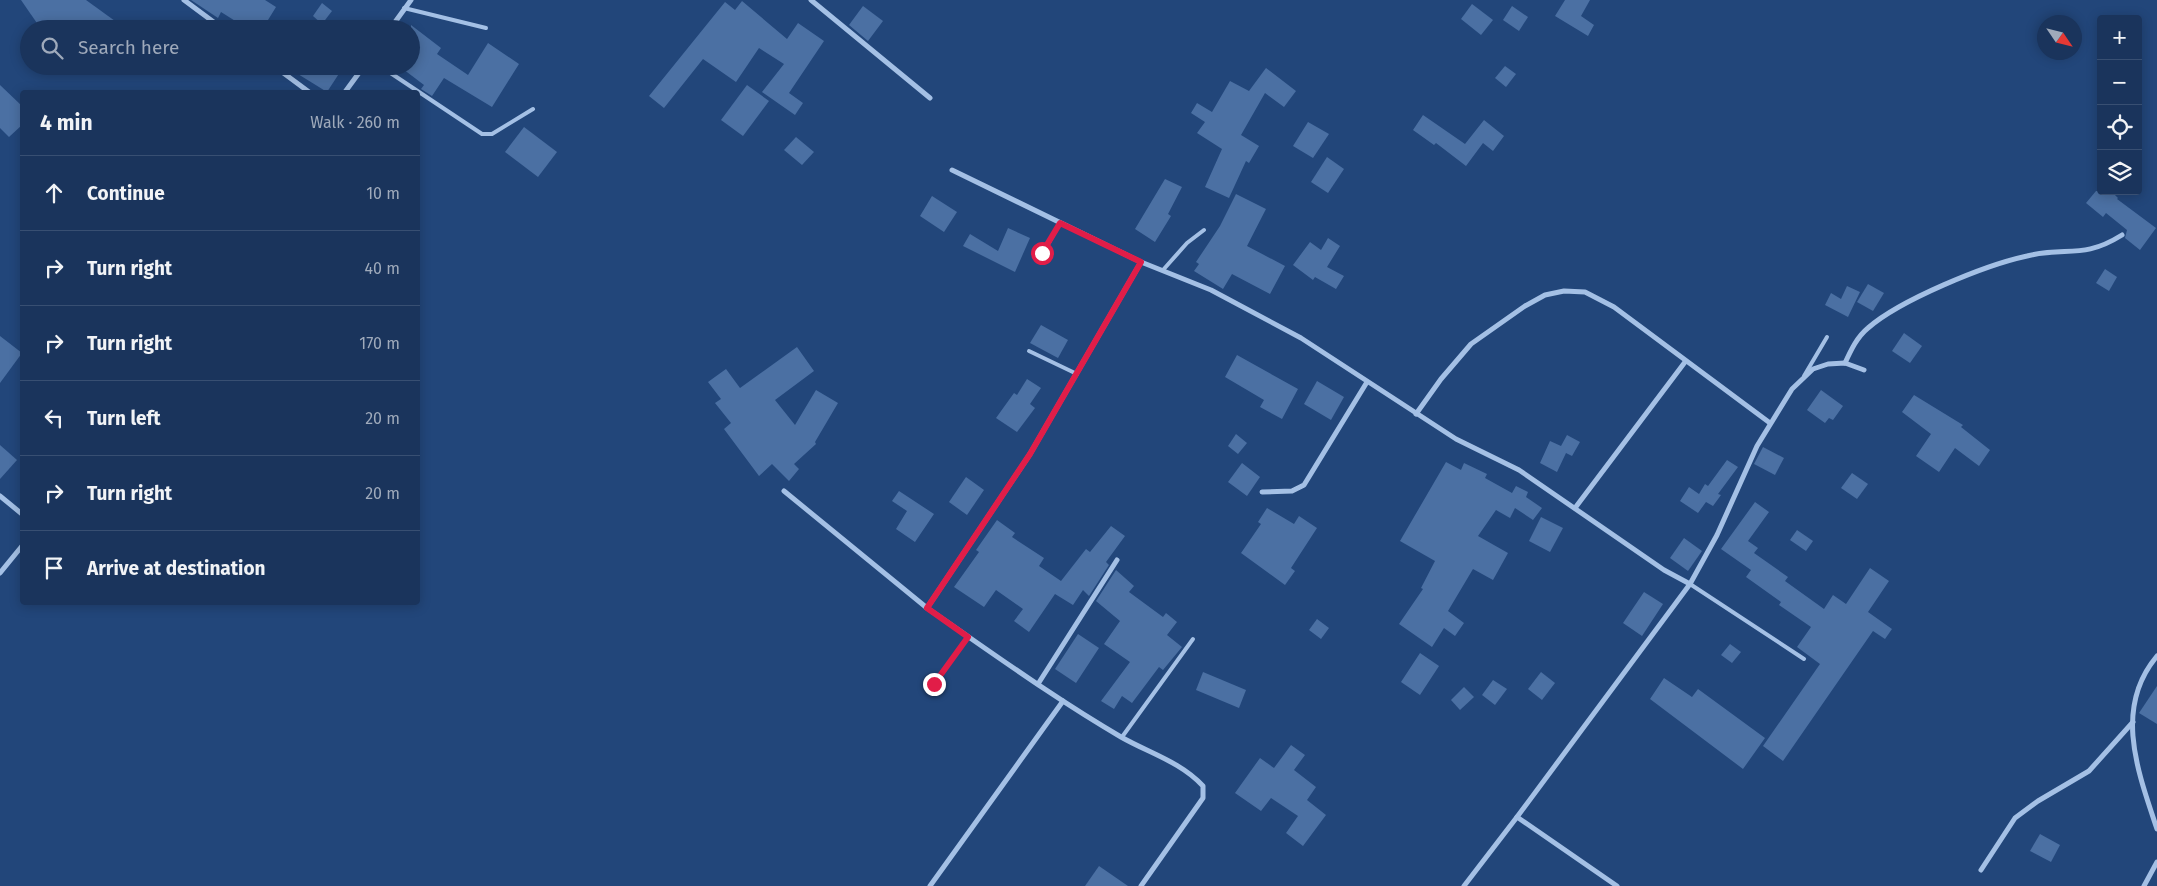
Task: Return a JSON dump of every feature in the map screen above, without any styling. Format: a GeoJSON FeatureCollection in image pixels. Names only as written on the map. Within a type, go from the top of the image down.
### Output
{"type":"FeatureCollection","features":[{"type":"Feature","properties":{"kind":"street"},"geometry":{"type":"LineString","coordinates":[[184,0],[211,20]]}},
{"type":"Feature","properties":{"kind":"street"},"geometry":{"type":"LineString","coordinates":[[396,20],[411,0]]}},
{"type":"Feature","properties":{"kind":"street"},"geometry":{"type":"LineString","coordinates":[[811,0],[930,98]]}},
{"type":"Feature","properties":{"kind":"street"},"geometry":{"type":"LineString","coordinates":[[286,75],[306,90]]}},
{"type":"Feature","properties":{"kind":"street"},"geometry":{"type":"LineString","coordinates":[[346,90],[357,75]]}},
{"type":"Feature","properties":{"kind":"street"},"geometry":{"type":"LineString","coordinates":[[952,170],[1141,262],[1211,290],[1277,325],[1456,439],[1519,470],[1664,570],[1690,584]]}},
{"type":"Feature","properties":{"kind":"street"},"geometry":{"type":"LineString","coordinates":[[1845,363],[1853,346],[1868,328],[1936,289],[2008,261],[2044,253],[2083,252],[2107,244],[2122,235]]}},
{"type":"Feature","properties":{"kind":"street"},"geometry":{"type":"LineString","coordinates":[[927,608],[1030,454],[1141,262]]}},
{"type":"Feature","properties":{"kind":"street"},"geometry":{"type":"LineString","coordinates":[[1416,414],[1441,378],[1471,344],[1525,306],[1546,296],[1564,291],[1585,292],[1598,298],[1770,423]]}},
{"type":"Feature","properties":{"kind":"street"},"geometry":{"type":"LineString","coordinates":[[1575,508],[1686,362]]}},
{"type":"Feature","properties":{"kind":"street"},"geometry":{"type":"LineString","coordinates":[[1464,886],[1690,584],[1716,535],[1757,446],[1792,389],[1813,369],[1828,364],[1845,363],[1864,370]]}},
{"type":"Feature","properties":{"kind":"street"},"geometry":{"type":"LineString","coordinates":[[1262,492],[1292,491],[1304,485],[1367,382]]}},
{"type":"Feature","properties":{"kind":"street"},"geometry":{"type":"LineString","coordinates":[[784,491],[927,608],[968,637],[1063,701],[1122,737],[1190,772],[1203,786],[1203,798],[1141,886]]}},
{"type":"Feature","properties":{"kind":"street"},"geometry":{"type":"LineString","coordinates":[[0,496],[20,512]]}},
{"type":"Feature","properties":{"kind":"street"},"geometry":{"type":"LineString","coordinates":[[0,573],[20,548]]}},
{"type":"Feature","properties":{"kind":"street"},"geometry":{"type":"LineString","coordinates":[[1038,684],[1117,560]]}},
{"type":"Feature","properties":{"kind":"street"},"geometry":{"type":"LineString","coordinates":[[2157,656],[2142,677],[2136,693],[2134,722],[2137,766],[2157,829]]}},
{"type":"Feature","properties":{"kind":"street"},"geometry":{"type":"LineString","coordinates":[[930,886],[1063,701]]}},
{"type":"Feature","properties":{"kind":"street"},"geometry":{"type":"LineString","coordinates":[[1981,870],[2015,818],[2038,801],[2089,771],[2134,722]]}},
{"type":"Feature","properties":{"kind":"street"},"geometry":{"type":"LineString","coordinates":[[1516,817],[1617,886]]}},
{"type":"Feature","properties":{"kind":"street"},"geometry":{"type":"LineString","coordinates":[[2144,886],[2157,862]]}},
{"type":"Feature","properties":{"kind":"lane"},"geometry":{"type":"LineString","coordinates":[[404,8],[486,28]]}},
{"type":"Feature","properties":{"kind":"lane"},"geometry":{"type":"LineString","coordinates":[[394,75],[416,90]]}},
{"type":"Feature","properties":{"kind":"lane"},"geometry":{"type":"LineString","coordinates":[[420,93],[482,134],[492,134],[533,109]]}},
{"type":"Feature","properties":{"kind":"lane"},"geometry":{"type":"LineString","coordinates":[[1042,253],[1060,223]]}},
{"type":"Feature","properties":{"kind":"lane"},"geometry":{"type":"LineString","coordinates":[[1163,270],[1186,243],[1204,230]]}},
{"type":"Feature","properties":{"kind":"lane"},"geometry":{"type":"LineString","coordinates":[[1804,376],[1827,337]]}},
{"type":"Feature","properties":{"kind":"lane"},"geometry":{"type":"LineString","coordinates":[[1029,351],[1077,374]]}},
{"type":"Feature","properties":{"kind":"lane"},"geometry":{"type":"LineString","coordinates":[[1690,584],[1804,659]]}},
{"type":"Feature","properties":{"kind":"lane"},"geometry":{"type":"LineString","coordinates":[[934,684],[968,637]]}},
{"type":"Feature","properties":{"kind":"lane"},"geometry":{"type":"LineString","coordinates":[[1122,737],[1193,639]]}},
{"type":"Feature","properties":{"kind":"building"},"geometry":{"type":"Polygon","coordinates":[[[21,0],[86,0],[114,20],[35,20],[21,0]]]}},
{"type":"Feature","properties":{"kind":"building"},"geometry":{"type":"Polygon","coordinates":[[[191,0],[265,0],[276,7],[268,20],[234,20],[221,12],[218,18],[191,0]]]}},
{"type":"Feature","properties":{"kind":"building"},"geometry":{"type":"Polygon","coordinates":[[[1565,0],[1590,0],[1581,16],[1594,25],[1588,36],[1555,16],[1565,0]]]}},
{"type":"Feature","properties":{"kind":"building"},"geometry":{"type":"Polygon","coordinates":[[[742,1],[787,39],[798,23],[824,41],[789,93],[803,103],[795,115],[762,92],[784,64],[759,48],[736,82],[703,59],[664,108],[649,96],[725,2],[735,10],[742,1]]]}},
{"type":"Feature","properties":{"kind":"building"},"geometry":{"type":"Polygon","coordinates":[[[322,3],[332,11],[325,20],[318,20],[313,16],[322,3]]]}},
{"type":"Feature","properties":{"kind":"building"},"geometry":{"type":"Polygon","coordinates":[[[1472,4],[1493,20],[1481,35],[1461,19],[1472,4]]]}},
{"type":"Feature","properties":{"kind":"building"},"geometry":{"type":"Polygon","coordinates":[[[863,6],[883,21],[868,41],[849,25],[863,6]]]}},
{"type":"Feature","properties":{"kind":"building"},"geometry":{"type":"Polygon","coordinates":[[[1512,6],[1528,17],[1519,31],[1503,20],[1512,6]]]}},
{"type":"Feature","properties":{"kind":"building"},"geometry":{"type":"Polygon","coordinates":[[[420,32],[441,48],[437,54],[468,75],[488,43],[519,64],[492,107],[444,78],[432,96],[421,89],[424,85],[411,75],[420,75],[420,32]]]}},
{"type":"Feature","properties":{"kind":"building"},"geometry":{"type":"Polygon","coordinates":[[[1505,66],[1516,74],[1506,87],[1495,78],[1505,66]]]}},
{"type":"Feature","properties":{"kind":"building"},"geometry":{"type":"Polygon","coordinates":[[[1266,68],[1296,91],[1284,107],[1265,93],[1241,135],[1259,146],[1249,163],[1246,161],[1229,198],[1205,187],[1222,149],[1197,133],[1205,122],[1191,113],[1197,103],[1212,112],[1230,81],[1249,91],[1266,68]]]}},
{"type":"Feature","properties":{"kind":"building"},"geometry":{"type":"Polygon","coordinates":[[[300,75],[338,75],[328,90],[324,90],[300,75]]]}},
{"type":"Feature","properties":{"kind":"building"},"geometry":{"type":"Polygon","coordinates":[[[0,85],[20,104],[20,127],[9,137],[0,128],[0,85]]]}},
{"type":"Feature","properties":{"kind":"building"},"geometry":{"type":"Polygon","coordinates":[[[747,85],[769,101],[743,136],[721,120],[747,85]]]}},
{"type":"Feature","properties":{"kind":"building"},"geometry":{"type":"Polygon","coordinates":[[[1423,115],[1465,144],[1484,120],[1504,136],[1493,151],[1483,143],[1466,166],[1436,143],[1434,145],[1413,130],[1423,115]]]}},
{"type":"Feature","properties":{"kind":"building"},"geometry":{"type":"Polygon","coordinates":[[[1308,122],[1329,134],[1313,158],[1293,146],[1308,122]]]}},
{"type":"Feature","properties":{"kind":"building"},"geometry":{"type":"Polygon","coordinates":[[[524,127],[557,152],[538,177],[505,152],[524,127]]]}},
{"type":"Feature","properties":{"kind":"building"},"geometry":{"type":"Polygon","coordinates":[[[796,137],[814,152],[802,165],[784,150],[796,137]]]}},
{"type":"Feature","properties":{"kind":"building"},"geometry":{"type":"Polygon","coordinates":[[[1327,157],[1344,169],[1328,193],[1311,182],[1327,157]]]}},
{"type":"Feature","properties":{"kind":"building"},"geometry":{"type":"Polygon","coordinates":[[[1165,179],[1182,187],[1168,214],[1171,216],[1155,242],[1135,229],[1165,179]]]}},
{"type":"Feature","properties":{"kind":"building"},"geometry":{"type":"Polygon","coordinates":[[[2096,191],[2097,195],[2115,195],[2117,199],[2156,228],[2140,250],[2125,238],[2127,230],[2106,213],[2103,217],[2086,203],[2096,191]]]}},
{"type":"Feature","properties":{"kind":"building"},"geometry":{"type":"Polygon","coordinates":[[[1236,194],[1266,209],[1247,246],[1285,266],[1270,294],[1232,274],[1223,289],[1194,271],[1199,264],[1196,262],[1220,226],[1236,194]]]}},
{"type":"Feature","properties":{"kind":"building"},"geometry":{"type":"Polygon","coordinates":[[[932,196],[957,212],[944,232],[920,216],[932,196]]]}},
{"type":"Feature","properties":{"kind":"building"},"geometry":{"type":"Polygon","coordinates":[[[1008,228],[1030,238],[1015,272],[963,246],[970,234],[998,251],[1008,228]]]}},
{"type":"Feature","properties":{"kind":"building"},"geometry":{"type":"Polygon","coordinates":[[[1328,238],[1340,246],[1327,267],[1344,276],[1336,289],[1315,277],[1313,280],[1293,265],[1310,242],[1321,250],[1328,238]]]}},
{"type":"Feature","properties":{"kind":"building"},"geometry":{"type":"Polygon","coordinates":[[[2105,269],[2117,277],[2109,291],[2096,283],[2105,269]]]}},
{"type":"Feature","properties":{"kind":"building"},"geometry":{"type":"Polygon","coordinates":[[[1868,284],[1884,293],[1873,311],[1857,302],[1868,284]]]}},
{"type":"Feature","properties":{"kind":"building"},"geometry":{"type":"Polygon","coordinates":[[[1847,286],[1860,292],[1848,317],[1825,305],[1831,293],[1841,299],[1847,286]]]}},
{"type":"Feature","properties":{"kind":"building"},"geometry":{"type":"Polygon","coordinates":[[[1041,325],[1068,340],[1058,358],[1030,343],[1041,325]]]}},
{"type":"Feature","properties":{"kind":"building"},"geometry":{"type":"Polygon","coordinates":[[[1904,333],[1922,346],[1910,363],[1892,351],[1904,333]]]}},
{"type":"Feature","properties":{"kind":"building"},"geometry":{"type":"Polygon","coordinates":[[[0,336],[20,351],[20,356],[0,383],[0,336]]]}},
{"type":"Feature","properties":{"kind":"building"},"geometry":{"type":"Polygon","coordinates":[[[797,347],[814,371],[775,400],[795,425],[816,390],[838,403],[815,442],[816,444],[794,464],[799,469],[789,481],[772,464],[759,476],[724,429],[731,423],[715,403],[721,399],[708,382],[726,369],[740,388],[797,347]]]}},
{"type":"Feature","properties":{"kind":"building"},"geometry":{"type":"Polygon","coordinates":[[[1237,355],[1298,389],[1282,419],[1260,407],[1264,400],[1225,377],[1237,355]]]}},
{"type":"Feature","properties":{"kind":"building"},"geometry":{"type":"Polygon","coordinates":[[[1027,379],[1041,388],[1030,404],[1035,408],[1017,432],[996,418],[1014,393],[1017,395],[1027,379]]]}},
{"type":"Feature","properties":{"kind":"building"},"geometry":{"type":"Polygon","coordinates":[[[1317,381],[1344,397],[1331,420],[1304,404],[1317,381]]]}},
{"type":"Feature","properties":{"kind":"building"},"geometry":{"type":"Polygon","coordinates":[[[1821,390],[1843,406],[1833,420],[1829,418],[1825,423],[1807,410],[1821,390]]]}},
{"type":"Feature","properties":{"kind":"building"},"geometry":{"type":"Polygon","coordinates":[[[1914,395],[1963,425],[1961,427],[1990,450],[1979,466],[1955,448],[1939,472],[1916,456],[1931,434],[1902,412],[1914,395]]]}},
{"type":"Feature","properties":{"kind":"building"},"geometry":{"type":"Polygon","coordinates":[[[1236,434],[1247,443],[1238,454],[1228,446],[1236,434]]]}},
{"type":"Feature","properties":{"kind":"building"},"geometry":{"type":"Polygon","coordinates":[[[1567,435],[1580,442],[1572,456],[1566,453],[1557,472],[1540,463],[1550,441],[1561,446],[1567,435]]]}},
{"type":"Feature","properties":{"kind":"building"},"geometry":{"type":"Polygon","coordinates":[[[0,445],[17,460],[0,479],[0,445]]]}},
{"type":"Feature","properties":{"kind":"building"},"geometry":{"type":"Polygon","coordinates":[[[1763,447],[1784,458],[1775,475],[1754,464],[1763,447]]]}},
{"type":"Feature","properties":{"kind":"building"},"geometry":{"type":"Polygon","coordinates":[[[1727,460],[1738,467],[1718,494],[1721,495],[1713,506],[1706,502],[1698,513],[1680,501],[1689,487],[1699,494],[1705,484],[1708,486],[1727,460]]]}},
{"type":"Feature","properties":{"kind":"building"},"geometry":{"type":"Polygon","coordinates":[[[1446,462],[1461,470],[1464,463],[1487,474],[1485,478],[1512,493],[1516,486],[1528,492],[1526,497],[1542,508],[1533,520],[1515,508],[1510,518],[1496,510],[1478,536],[1508,553],[1493,580],[1473,569],[1448,611],[1464,623],[1455,636],[1444,628],[1432,647],[1399,624],[1423,589],[1421,588],[1435,561],[1400,541],[1446,462]]]}},
{"type":"Feature","properties":{"kind":"building"},"geometry":{"type":"Polygon","coordinates":[[[1242,463],[1260,477],[1247,496],[1228,482],[1242,463]]]}},
{"type":"Feature","properties":{"kind":"building"},"geometry":{"type":"Polygon","coordinates":[[[1852,473],[1868,484],[1857,499],[1841,488],[1852,473]]]}},
{"type":"Feature","properties":{"kind":"building"},"geometry":{"type":"Polygon","coordinates":[[[966,477],[984,490],[967,515],[949,502],[966,477]]]}},
{"type":"Feature","properties":{"kind":"building"},"geometry":{"type":"Polygon","coordinates":[[[899,491],[934,514],[915,542],[896,529],[907,511],[892,501],[899,491]]]}},
{"type":"Feature","properties":{"kind":"building"},"geometry":{"type":"Polygon","coordinates":[[[1755,502],[1769,512],[1748,541],[1758,548],[1754,553],[1788,577],[1785,581],[1824,609],[1833,595],[1846,604],[1870,568],[1889,581],[1868,612],[1892,629],[1885,639],[1873,631],[1783,761],[1763,746],[1820,664],[1797,647],[1811,627],[1779,605],[1781,602],[1746,577],[1751,570],[1721,549],[1755,502]]]}},
{"type":"Feature","properties":{"kind":"building"},"geometry":{"type":"Polygon","coordinates":[[[1267,508],[1294,524],[1299,516],[1317,528],[1291,568],[1295,571],[1285,585],[1241,553],[1261,524],[1258,522],[1267,508]]]}},
{"type":"Feature","properties":{"kind":"building"},"geometry":{"type":"Polygon","coordinates":[[[1541,517],[1563,528],[1550,552],[1529,541],[1541,517]]]}},
{"type":"Feature","properties":{"kind":"building"},"geometry":{"type":"Polygon","coordinates":[[[997,520],[1015,533],[1012,537],[1044,558],[1039,566],[1061,581],[1086,549],[1090,552],[1111,526],[1125,536],[1106,562],[1109,565],[1089,596],[1083,590],[1073,605],[1055,594],[1029,632],[1014,621],[1023,609],[996,590],[984,607],[954,587],[979,552],[976,550],[997,520]]]}},
{"type":"Feature","properties":{"kind":"building"},"geometry":{"type":"Polygon","coordinates":[[[1797,530],[1813,541],[1806,551],[1790,540],[1797,530]]]}},
{"type":"Feature","properties":{"kind":"building"},"geometry":{"type":"Polygon","coordinates":[[[1684,538],[1702,551],[1688,571],[1670,558],[1684,538]]]}},
{"type":"Feature","properties":{"kind":"building"},"geometry":{"type":"Polygon","coordinates":[[[1116,570],[1134,586],[1129,592],[1163,617],[1166,613],[1177,622],[1167,635],[1182,647],[1163,670],[1159,667],[1132,703],[1122,696],[1114,709],[1101,701],[1130,662],[1104,644],[1120,621],[1096,601],[1116,570]]]}},
{"type":"Feature","properties":{"kind":"building"},"geometry":{"type":"Polygon","coordinates":[[[1644,592],[1663,604],[1642,636],[1623,623],[1644,592]]]}},
{"type":"Feature","properties":{"kind":"building"},"geometry":{"type":"Polygon","coordinates":[[[1317,619],[1329,628],[1321,639],[1309,630],[1317,619]]]}},
{"type":"Feature","properties":{"kind":"building"},"geometry":{"type":"Polygon","coordinates":[[[1078,634],[1099,648],[1076,683],[1055,669],[1078,634]]]}},
{"type":"Feature","properties":{"kind":"building"},"geometry":{"type":"Polygon","coordinates":[[[1730,644],[1741,652],[1732,663],[1721,655],[1730,644]]]}},
{"type":"Feature","properties":{"kind":"building"},"geometry":{"type":"Polygon","coordinates":[[[1420,653],[1439,666],[1420,695],[1401,682],[1420,653]]]}},
{"type":"Feature","properties":{"kind":"building"},"geometry":{"type":"Polygon","coordinates":[[[1203,672],[1246,690],[1239,708],[1196,690],[1203,672]]]}},
{"type":"Feature","properties":{"kind":"building"},"geometry":{"type":"Polygon","coordinates":[[[1541,672],[1555,683],[1542,700],[1528,689],[1541,672]]]}},
{"type":"Feature","properties":{"kind":"building"},"geometry":{"type":"Polygon","coordinates":[[[1664,678],[1692,697],[1698,689],[1765,738],[1743,769],[1650,699],[1664,678]]]}},
{"type":"Feature","properties":{"kind":"building"},"geometry":{"type":"Polygon","coordinates":[[[1493,680],[1507,689],[1495,705],[1482,695],[1493,680]]]}},
{"type":"Feature","properties":{"kind":"building"},"geometry":{"type":"Polygon","coordinates":[[[2157,686],[2157,724],[2139,713],[2157,686]]]}},
{"type":"Feature","properties":{"kind":"building"},"geometry":{"type":"Polygon","coordinates":[[[1464,687],[1474,697],[1460,710],[1451,700],[1464,687]]]}},
{"type":"Feature","properties":{"kind":"building"},"geometry":{"type":"Polygon","coordinates":[[[1291,745],[1305,755],[1294,770],[1316,787],[1307,800],[1326,815],[1303,846],[1286,833],[1298,816],[1271,798],[1261,811],[1235,793],[1260,758],[1274,768],[1291,745]]]}},
{"type":"Feature","properties":{"kind":"building"},"geometry":{"type":"Polygon","coordinates":[[[2040,834],[2060,845],[2051,862],[2030,851],[2040,834]]]}},
{"type":"Feature","properties":{"kind":"building"},"geometry":{"type":"Polygon","coordinates":[[[1099,866],[1128,886],[1085,886],[1099,866]]]}},
{"type":"Feature","properties":{"kind":"route"},"geometry":{"type":"LineString","coordinates":[[934,684],[968,637],[927,608],[1030,454],[1141,262],[1060,223],[1042,253]]}}]}
